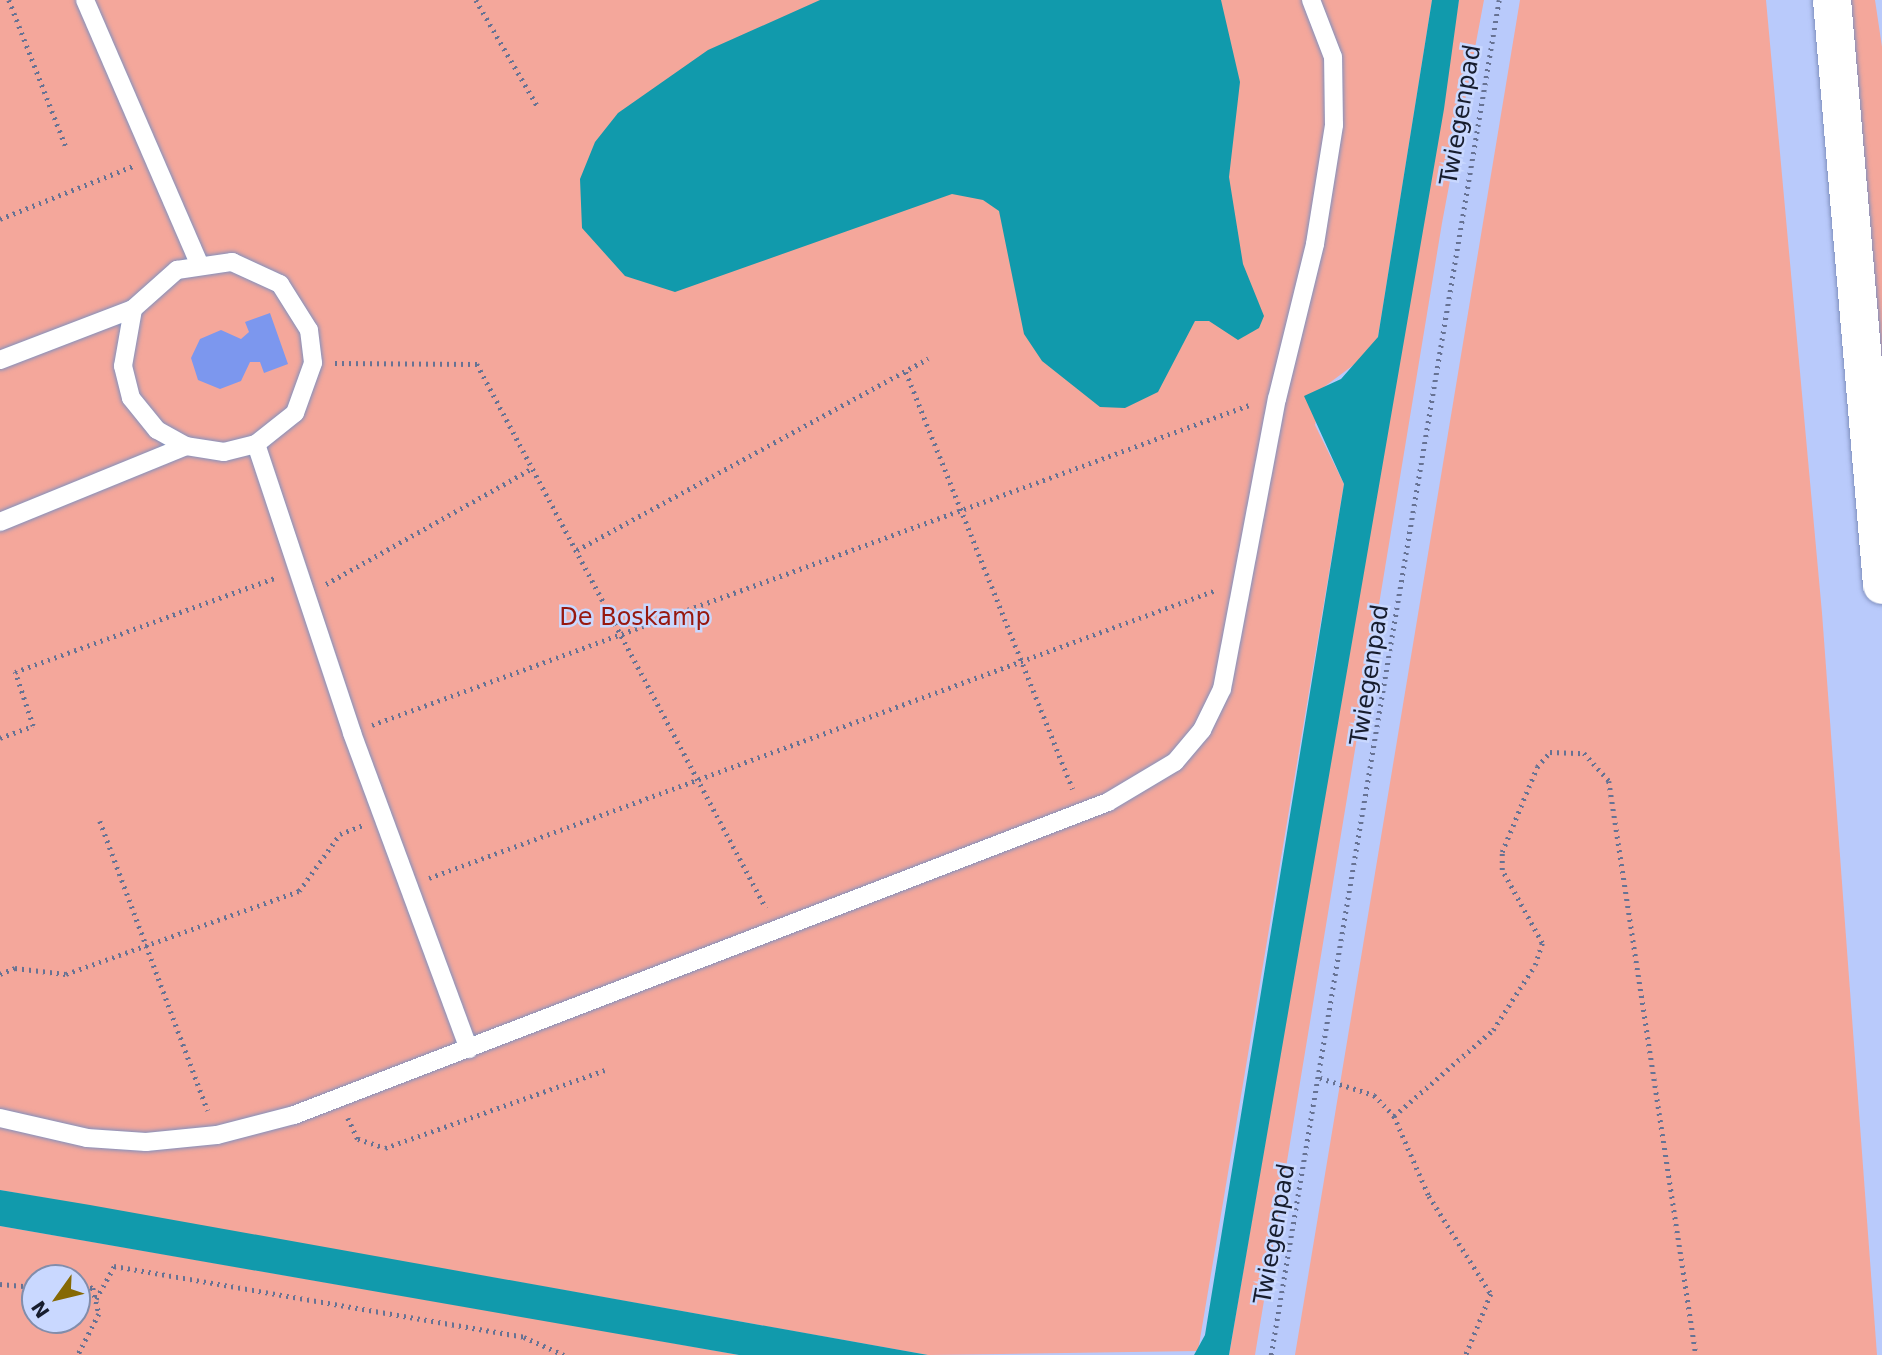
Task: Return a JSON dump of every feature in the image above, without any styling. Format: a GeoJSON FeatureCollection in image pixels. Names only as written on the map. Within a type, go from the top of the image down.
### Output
{"type":"FeatureCollection","features":[{"type":"Feature","properties":{"kind":"highway"},"geometry":{"type":"LineString","coordinates":[[1832,0],[1882,585]]}},
{"type":"Feature","properties":{"kind":"lane"},"geometry":{"type":"LineString","coordinates":[[85,0],[199,263]]}},
{"type":"Feature","properties":{"kind":"lane"},"geometry":{"type":"LineString","coordinates":[[0,1118],[122,1140],[217,1135],[338,1098],[1083,813],[1175,762],[1202,730],[1222,689],[1277,399],[1294,346],[1334,125],[1333,57],[1311,0]]}},
{"type":"Feature","properties":{"kind":"lane"},"geometry":{"type":"LineString","coordinates":[[0,360],[133,309],[150,289],[199,263],[232,262],[280,284],[305,320],[313,363],[295,413],[256,444],[224,452],[186,446],[157,430],[131,398],[122,366],[133,309]]}},
{"type":"Feature","properties":{"kind":"lane"},"geometry":{"type":"LineString","coordinates":[[256,444],[352,733],[469,1049]]}},
{"type":"Feature","properties":{"kind":"lane"},"geometry":{"type":"LineString","coordinates":[[0,522],[186,446]]}},
{"type":"Feature","properties":{"kind":"path"},"geometry":{"type":"LineString","coordinates":[[9,0],[66,147]]}},
{"type":"Feature","properties":{"kind":"path"},"geometry":{"type":"LineString","coordinates":[[476,0],[538,107]]}},
{"type":"Feature","properties":{"kind":"path","name":"Twiegenpad"},"geometry":{"type":"LineString","coordinates":[[1270,1355],[1320,1078],[1499,0]]}},
{"type":"Feature","properties":{"kind":"path"},"geometry":{"type":"LineString","coordinates":[[0,219],[153,158]]}},
{"type":"Feature","properties":{"kind":"path"},"geometry":{"type":"LineString","coordinates":[[577,550],[928,359]]}},
{"type":"Feature","properties":{"kind":"path"},"geometry":{"type":"LineString","coordinates":[[313,363],[477,364],[778,930]]}},
{"type":"Feature","properties":{"kind":"path"},"geometry":{"type":"LineString","coordinates":[[905,372],[1083,813]]}},
{"type":"Feature","properties":{"kind":"path"},"geometry":{"type":"LineString","coordinates":[[352,733],[960,510],[1277,399]]}},
{"type":"Feature","properties":{"kind":"path"},"geometry":{"type":"LineString","coordinates":[[306,595],[533,468]]}},
{"type":"Feature","properties":{"kind":"path"},"geometry":{"type":"LineString","coordinates":[[0,738],[33,726],[15,672],[298,569]]}},
{"type":"Feature","properties":{"kind":"path"},"geometry":{"type":"LineString","coordinates":[[409,886],[1242,580]]}},
{"type":"Feature","properties":{"kind":"path"},"geometry":{"type":"LineString","coordinates":[[1394,1116],[1493,1030],[1535,965],[1542,943],[1502,870],[1502,852],[1521,796],[1550,752],[1584,753],[1609,781],[1696,1355]]}},
{"type":"Feature","properties":{"kind":"path"},"geometry":{"type":"LineString","coordinates":[[0,974],[15,968],[66,974],[299,891],[341,834],[383,817]]}},
{"type":"Feature","properties":{"kind":"path"},"geometry":{"type":"LineString","coordinates":[[100,821],[144,946],[217,1135]]}},
{"type":"Feature","properties":{"kind":"path"},"geometry":{"type":"LineString","coordinates":[[338,1098],[358,1139],[386,1148],[605,1070]]}},
{"type":"Feature","properties":{"kind":"path"},"geometry":{"type":"LineString","coordinates":[[1320,1078],[1374,1095],[1394,1116],[1429,1196],[1491,1294],[1466,1355]]}},
{"type":"Feature","properties":{"kind":"path"},"geometry":{"type":"LineString","coordinates":[[96,1299],[114,1266],[524,1338],[564,1355]]}},
{"type":"Feature","properties":{"kind":"path"},"geometry":{"type":"LineString","coordinates":[[0,1284],[21,1286]]}},
{"type":"Feature","properties":{"kind":"path"},"geometry":{"type":"LineString","coordinates":[[78,1355],[99,1314],[91,1290]]}},
{"type":"Feature","properties":{"kind":"green space","name":"De Boskamp"},"geometry":{"type":"Polygon","coordinates":[[[0,0],[1432,0],[1378,337],[1371,352],[1324,387],[1315,425],[1344,484],[1198,1351],[928,1355],[0,1190],[0,0]]]}},
{"type":"Feature","properties":{"kind":"green space"},"geometry":{"type":"Polygon","coordinates":[[[1459,0],[1484,0],[1442,223],[1255,1355],[1229,1355],[1459,0]]]}},
{"type":"Feature","properties":{"kind":"green space"},"geometry":{"type":"Polygon","coordinates":[[[1520,0],[1766,0],[1822,613],[1877,1355],[1295,1355],[1520,0]]]}},
{"type":"Feature","properties":{"kind":"green space"},"geometry":{"type":"Polygon","coordinates":[[[1847,0],[1875,0],[1882,47],[1882,390],[1847,0]]]}},
{"type":"Feature","properties":{"kind":"green space"},"geometry":{"type":"Polygon","coordinates":[[[0,1226],[583,1327],[739,1355],[0,1355],[0,1226]]]}},
{"type":"Feature","properties":{"kind":"shaded area"},"geometry":{"type":"Polygon","coordinates":[[[820,0],[1221,0],[1240,82],[1229,177],[1243,264],[1264,316],[1259,328],[1238,340],[1209,321],[1195,321],[1158,392],[1125,408],[1100,407],[1042,361],[1024,334],[999,211],[983,200],[952,194],[675,292],[625,276],[582,228],[580,179],[595,142],[618,113],[708,50],[820,0]]]}},
{"type":"Feature","properties":{"kind":"shaded area"},"geometry":{"type":"Polygon","coordinates":[[[1432,0],[1459,0],[1444,109],[1229,1355],[1194,1355],[1205,1335],[1344,484],[1304,396],[1341,379],[1378,337],[1432,0]]]}},
{"type":"Feature","properties":{"kind":"shaded area"},"geometry":{"type":"Polygon","coordinates":[[[0,1190],[928,1355],[739,1355],[0,1226],[0,1190]]]}},
{"type":"Feature","properties":{"kind":"building"},"geometry":{"type":"Polygon","coordinates":[[[270,313],[288,364],[264,373],[260,362],[250,362],[241,381],[220,389],[198,380],[191,358],[200,339],[221,330],[241,339],[249,332],[245,322],[270,313]]]}}]}
